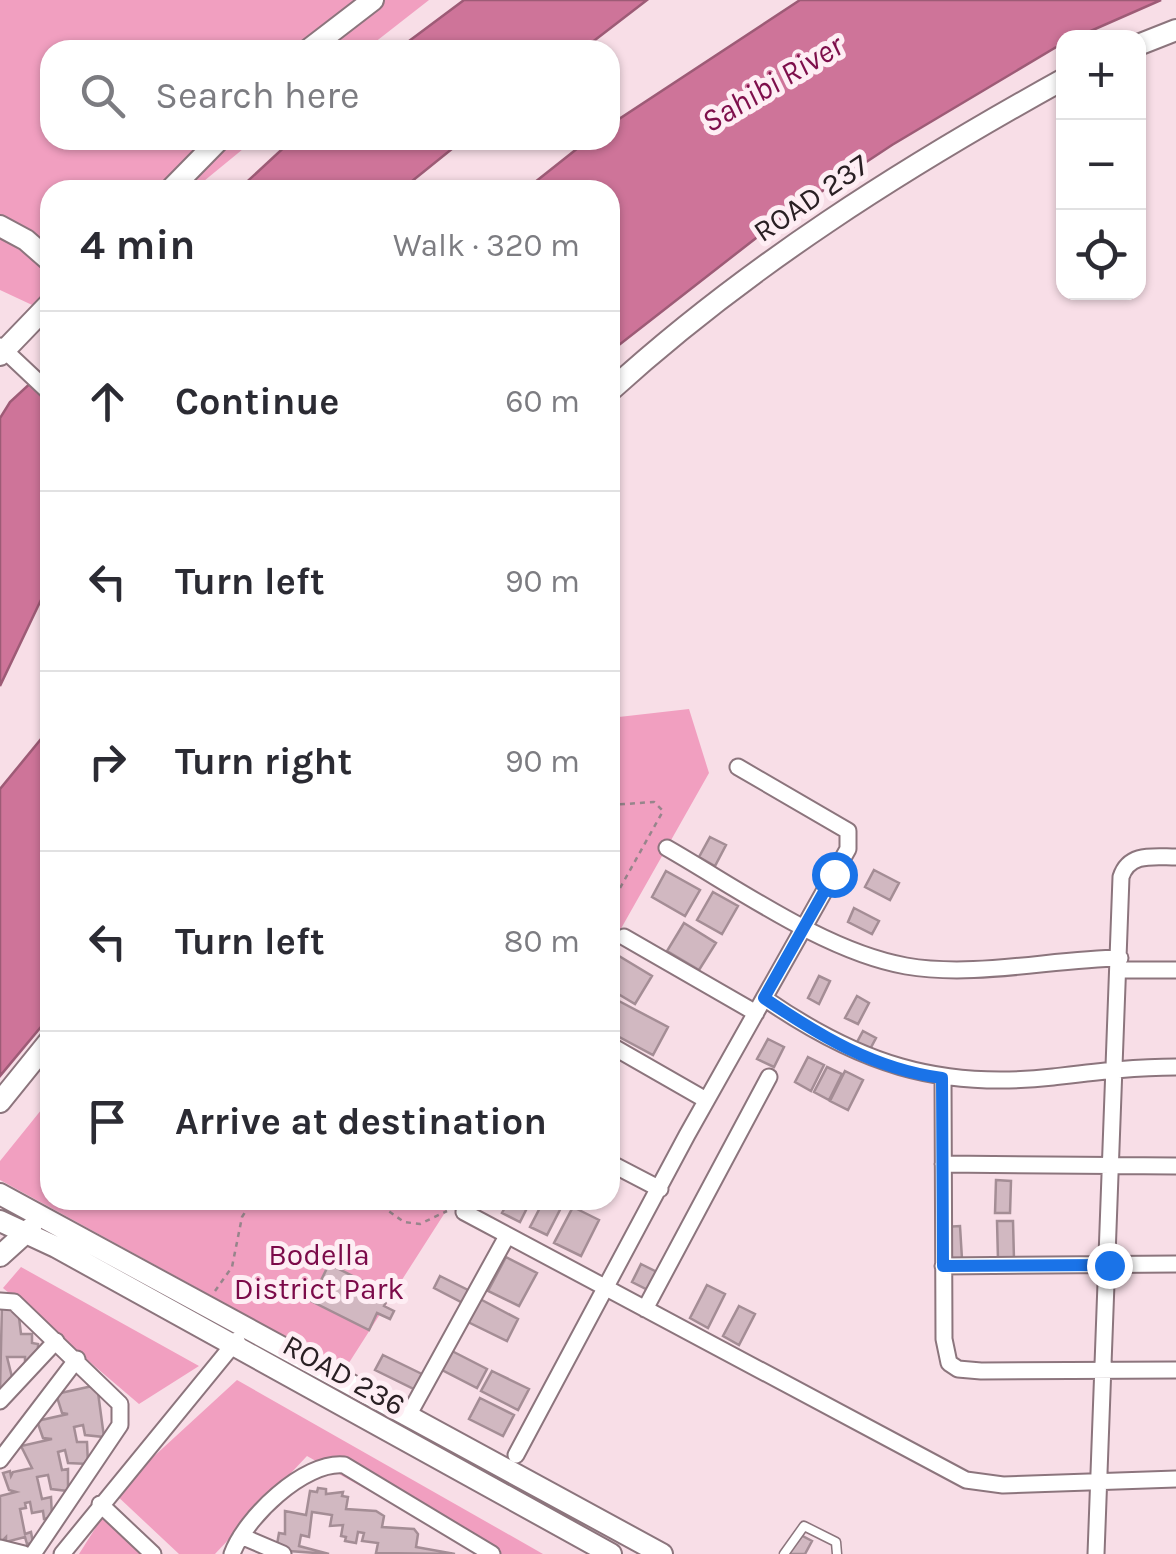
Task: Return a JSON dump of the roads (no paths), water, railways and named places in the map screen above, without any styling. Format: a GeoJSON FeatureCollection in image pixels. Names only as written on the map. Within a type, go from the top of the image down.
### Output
{"type":"FeatureCollection","features":[{"type":"Feature","properties":{"kind":"street"},"geometry":{"type":"LineString","coordinates":[[321,40],[373,0]]}},
{"type":"Feature","properties":{"kind":"street"},"geometry":{"type":"LineString","coordinates":[[1146,42],[1176,30]]}},
{"type":"Feature","properties":{"kind":"street","name":"ROAD 237"},"geometry":{"type":"LineString","coordinates":[[620,382],[661,344],[775,257],[976,127],[1056,83]]}},
{"type":"Feature","properties":{"kind":"street"},"geometry":{"type":"LineString","coordinates":[[180,180],[209,150]]}},
{"type":"Feature","properties":{"kind":"street"},"geometry":{"type":"LineString","coordinates":[[0,226],[40,255]]}},
{"type":"Feature","properties":{"kind":"street"},"geometry":{"type":"LineString","coordinates":[[40,313],[1,350],[40,384]]}},
{"type":"Feature","properties":{"kind":"street"},"geometry":{"type":"LineString","coordinates":[[511,1463],[706,1100],[848,849],[848,831],[738,767]]}},
{"type":"Feature","properties":{"kind":"street"},"geometry":{"type":"LineString","coordinates":[[666,848],[806,927],[855,950],[906,966],[1120,964],[1176,970]]}},
{"type":"Feature","properties":{"kind":"street"},"geometry":{"type":"LineString","coordinates":[[1096,1554],[1124,866],[1134,858],[1176,857]]}},
{"type":"Feature","properties":{"kind":"street"},"geometry":{"type":"LineString","coordinates":[[624,937],[756,1013]]}},
{"type":"Feature","properties":{"kind":"street"},"geometry":{"type":"LineString","coordinates":[[764,998],[840,1047],[869,1059],[942,1078],[1039,1078],[1116,1067],[1176,1067]]}},
{"type":"Feature","properties":{"kind":"street"},"geometry":{"type":"LineString","coordinates":[[620,1051],[706,1100]]}},
{"type":"Feature","properties":{"kind":"street"},"geometry":{"type":"LineString","coordinates":[[0,1102],[40,1052]]}},
{"type":"Feature","properties":{"kind":"street"},"geometry":{"type":"LineString","coordinates":[[644,1309],[769,1077]]}},
{"type":"Feature","properties":{"kind":"street"},"geometry":{"type":"LineString","coordinates":[[942,1078],[944,1339],[949,1363],[958,1369],[1176,1370]]}},
{"type":"Feature","properties":{"kind":"street"},"geometry":{"type":"LineString","coordinates":[[943,1164],[1176,1166]]}},
{"type":"Feature","properties":{"kind":"street"},"geometry":{"type":"LineString","coordinates":[[620,1168],[660,1189]]}},
{"type":"Feature","properties":{"kind":"street"},"geometry":{"type":"LineString","coordinates":[[0,1194],[408,1416],[511,1463],[656,1552]]}},
{"type":"Feature","properties":{"kind":"street"},"geometry":{"type":"LineString","coordinates":[[2,1225],[21,1206]]}},
{"type":"Feature","properties":{"kind":"street"},"geometry":{"type":"LineString","coordinates":[[464,1212],[966,1480],[986,1485],[1176,1479]]}},
{"type":"Feature","properties":{"kind":"street"},"geometry":{"type":"LineString","coordinates":[[0,1256],[42,1216]]}},
{"type":"Feature","properties":{"kind":"street","name":"ROAD 236"},"geometry":{"type":"LineString","coordinates":[[2,1225],[56,1247],[230,1347],[611,1554]]}},
{"type":"Feature","properties":{"kind":"street"},"geometry":{"type":"LineString","coordinates":[[408,1416],[506,1236]]}},
{"type":"Feature","properties":{"kind":"street"},"geometry":{"type":"LineString","coordinates":[[943,1266],[1176,1264]]}},
{"type":"Feature","properties":{"kind":"street"},"geometry":{"type":"LineString","coordinates":[[0,1301],[14,1302],[120,1404],[120,1425],[33,1554]]}},
{"type":"Feature","properties":{"kind":"street"},"geometry":{"type":"LineString","coordinates":[[62,1554],[248,1328]]}},
{"type":"Feature","properties":{"kind":"street"},"geometry":{"type":"LineString","coordinates":[[0,1401],[56,1341]]}},
{"type":"Feature","properties":{"kind":"street"},"geometry":{"type":"LineString","coordinates":[[0,1460],[77,1359]]}},
{"type":"Feature","properties":{"kind":"street"},"geometry":{"type":"LineString","coordinates":[[232,1554],[242,1536],[292,1482],[332,1464],[344,1465],[464,1546],[492,1554]]}},
{"type":"Feature","properties":{"kind":"street"},"geometry":{"type":"LineString","coordinates":[[84,1478],[153,1554]]}},
{"type":"Feature","properties":{"kind":"street"},"geometry":{"type":"LineString","coordinates":[[242,1536],[282,1554]]}},
{"type":"Feature","properties":{"kind":"street"},"geometry":{"type":"LineString","coordinates":[[0,1548],[24,1554]]}},
{"type":"Feature","properties":{"kind":"lane"},"geometry":{"type":"LineString","coordinates":[[494,1491],[511,1463]]}},
{"type":"Feature","properties":{"kind":"lane"},"geometry":{"type":"LineString","coordinates":[[784,1554],[804,1526],[836,1542],[837,1554]]}},
{"type":"Feature","properties":{"kind":"water"},"geometry":{"type":"Polygon","coordinates":[[[464,0],[647,0],[595,40],[410,40],[464,0]]]}},
{"type":"Feature","properties":{"kind":"water","name":"Sahibi River"},"geometry":{"type":"Polygon","coordinates":[[[800,0],[1161,0],[1093,30],[1056,30],[1056,47],[892,145],[783,217],[620,344],[620,180],[538,180],[575,150],[620,150],[620,118],[800,0]]]}},
{"type":"Feature","properties":{"kind":"water"},"geometry":{"type":"Polygon","coordinates":[[[281,150],[451,150],[413,180],[249,180],[281,150]]]}},
{"type":"Feature","properties":{"kind":"water"},"geometry":{"type":"Polygon","coordinates":[[[40,374],[40,602],[0,686],[0,418],[10,402],[40,374]]]}},
{"type":"Feature","properties":{"kind":"water"},"geometry":{"type":"Polygon","coordinates":[[[40,740],[40,1028],[0,1076],[0,789],[40,740]]]}},
{"type":"Feature","properties":{"kind":"park label","name":"Bodella District Park"},"geometry":{"type":"Point","coordinates":[319,1272]}}]}
